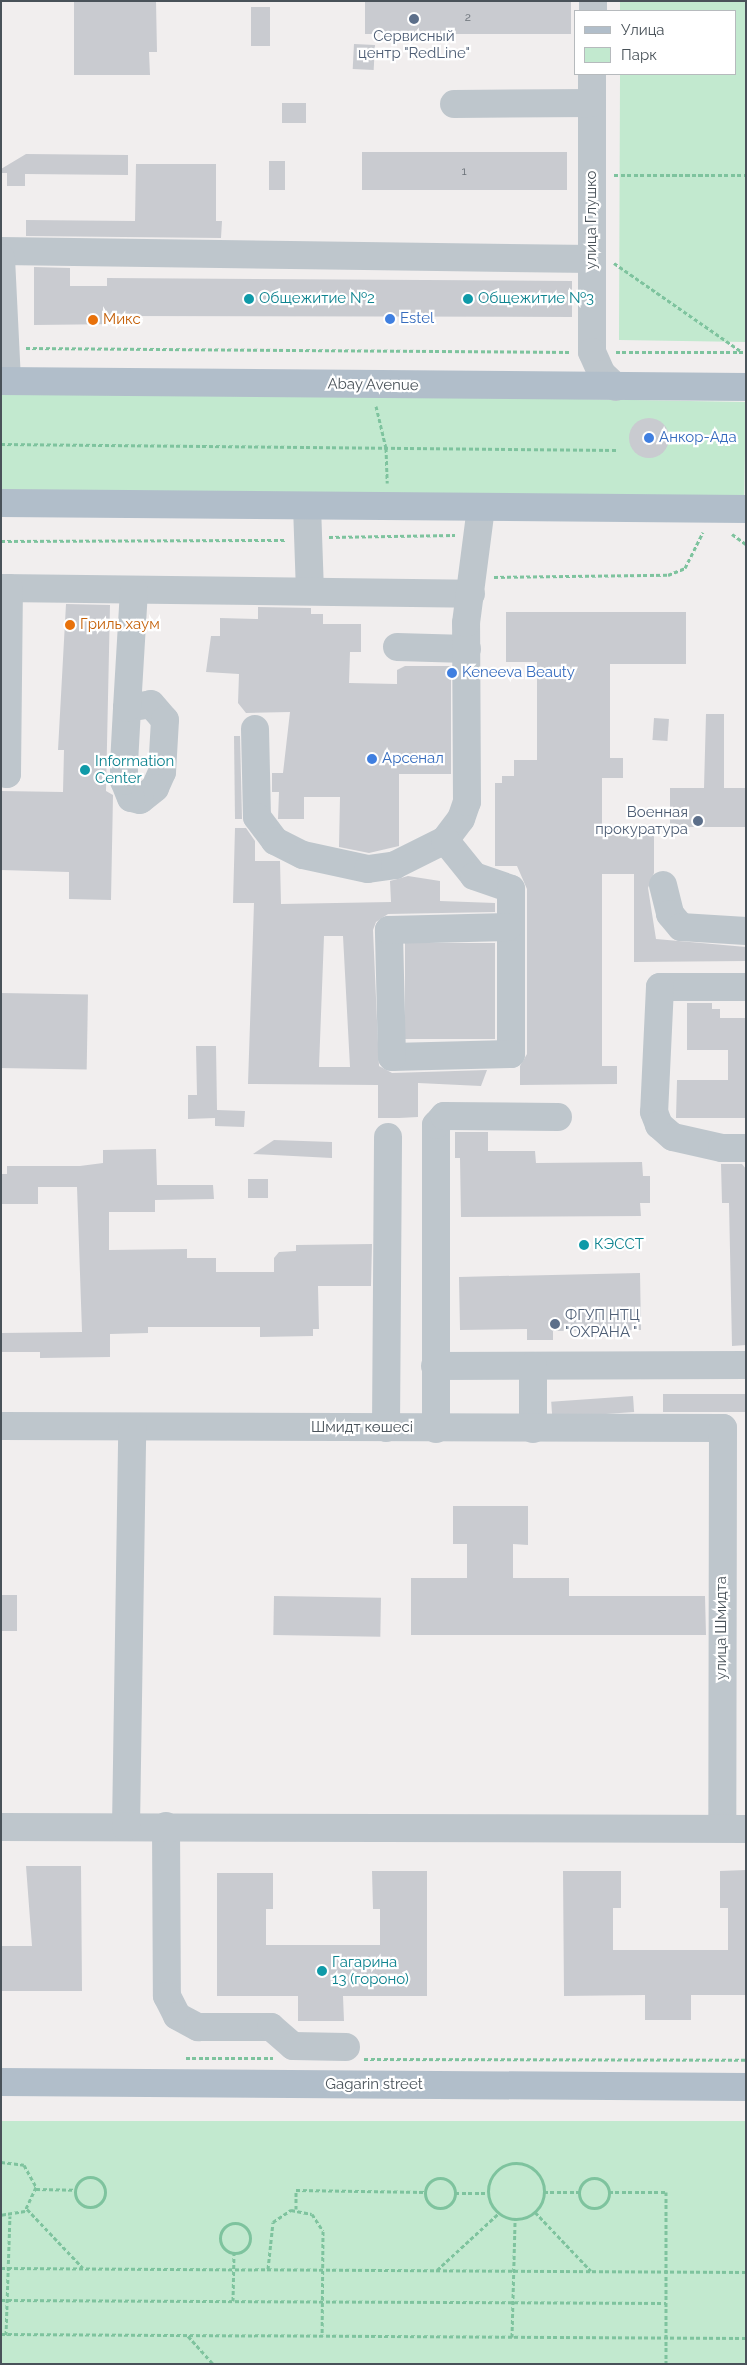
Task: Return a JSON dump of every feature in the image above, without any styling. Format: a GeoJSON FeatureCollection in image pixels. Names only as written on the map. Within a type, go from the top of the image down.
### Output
{"type":"FeatureCollection","features":[{"type":"Feature","properties":{"kind":"main road","name":"Abay Avenue"},"geometry":{"type":"LineString","coordinates":[[4,381],[746,387]]}},
{"type":"Feature","properties":{"kind":"main road"},"geometry":{"type":"LineString","coordinates":[[1,503],[746,509]]}},
{"type":"Feature","properties":{"kind":"main road","name":"Gagarin street"},"geometry":{"type":"LineString","coordinates":[[1,2082],[746,2087]]}},
{"type":"Feature","properties":{"kind":"street","name":"улица Глушко"},"geometry":{"type":"LineString","coordinates":[[592,75],[600,258],[592,352],[602,374],[616,387]]}},
{"type":"Feature","properties":{"kind":"street"},"geometry":{"type":"LineString","coordinates":[[454,104],[592,103]]}},
{"type":"Feature","properties":{"kind":"street"},"geometry":{"type":"LineString","coordinates":[[1,251],[600,258]]}},
{"type":"Feature","properties":{"kind":"street"},"geometry":{"type":"LineString","coordinates":[[1,258],[7,348],[4,381]]}},
{"type":"Feature","properties":{"kind":"street"},"geometry":{"type":"LineString","coordinates":[[307,506],[310,590]]}},
{"type":"Feature","properties":{"kind":"street"},"geometry":{"type":"LineString","coordinates":[[255,729],[257,817],[275,841],[303,855],[368,869],[396,865],[445,840],[461,819],[467,802],[467,649],[472,586],[480,534],[481,507]]}},
{"type":"Feature","properties":{"kind":"street"},"geometry":{"type":"LineString","coordinates":[[1,774],[7,774],[5,588],[310,590],[472,586]]}},
{"type":"Feature","properties":{"kind":"street"},"geometry":{"type":"LineString","coordinates":[[127,708],[134,590]]}},
{"type":"Feature","properties":{"kind":"street"},"geometry":{"type":"LineString","coordinates":[[398,648],[467,649]]}},
{"type":"Feature","properties":{"kind":"street"},"geometry":{"type":"LineString","coordinates":[[445,840],[474,876],[511,890],[508,927],[511,1054],[392,1057],[389,930],[508,927]]}},
{"type":"Feature","properties":{"kind":"street"},"geometry":{"type":"LineString","coordinates":[[663,885],[670,914],[681,927],[746,932]]}},
{"type":"Feature","properties":{"kind":"street"},"geometry":{"type":"LineString","coordinates":[[746,987],[660,987],[654,1112],[659,1125],[673,1137],[722,1148],[746,1148]]}},
{"type":"Feature","properties":{"kind":"street"},"geometry":{"type":"LineString","coordinates":[[436,1429],[436,1125],[444,1116],[558,1117]]}},
{"type":"Feature","properties":{"kind":"street"},"geometry":{"type":"LineString","coordinates":[[386,1428],[388,1137]]}},
{"type":"Feature","properties":{"kind":"street"},"geometry":{"type":"LineString","coordinates":[[436,1366],[746,1365]]}},
{"type":"Feature","properties":{"kind":"street"},"geometry":{"type":"LineString","coordinates":[[533,1366],[533,1429]]}},
{"type":"Feature","properties":{"kind":"street","name":"Шмидт көшесі"},"geometry":{"type":"LineString","coordinates":[[1,1426],[436,1429],[723,1428]]}},
{"type":"Feature","properties":{"kind":"street"},"geometry":{"type":"LineString","coordinates":[[126,1827],[132,1427]]}},
{"type":"Feature","properties":{"kind":"street","name":"улица Шмидта"},"geometry":{"type":"LineString","coordinates":[[723,1428],[734,1828]]}},
{"type":"Feature","properties":{"kind":"street"},"geometry":{"type":"LineString","coordinates":[[166,1826],[167,1996],[177,2016],[198,2026],[270,2027],[293,2046],[352,2053]]}},
{"type":"Feature","properties":{"kind":"street"},"geometry":{"type":"LineString","coordinates":[[1,1827],[734,1828]]}},
{"type":"Feature","properties":{"kind":"path"},"geometry":{"type":"LineString","coordinates":[[608,175],[746,175]]}},
{"type":"Feature","properties":{"kind":"path"},"geometry":{"type":"LineString","coordinates":[[600,258],[744,352]]}},
{"type":"Feature","properties":{"kind":"path"},"geometry":{"type":"LineString","coordinates":[[7,348],[744,352]]}},
{"type":"Feature","properties":{"kind":"path"},"geometry":{"type":"LineString","coordinates":[[371,351],[374,385],[386,448],[388,536]]}},
{"type":"Feature","properties":{"kind":"path"},"geometry":{"type":"LineString","coordinates":[[1,444],[617,450]]}},
{"type":"Feature","properties":{"kind":"path"},"geometry":{"type":"LineString","coordinates":[[696,528],[713,530]]}},
{"type":"Feature","properties":{"kind":"path"},"geometry":{"type":"LineString","coordinates":[[472,586],[668,576],[686,568],[704,529]]}},
{"type":"Feature","properties":{"kind":"path"},"geometry":{"type":"LineString","coordinates":[[722,532],[746,534]]}},
{"type":"Feature","properties":{"kind":"path"},"geometry":{"type":"LineString","coordinates":[[1,541],[480,534]]}},
{"type":"Feature","properties":{"kind":"path"},"geometry":{"type":"LineString","coordinates":[[732,534],[746,544]]}},
{"type":"Feature","properties":{"kind":"path"},"geometry":{"type":"LineString","coordinates":[[352,2053],[746,2060]]}},
{"type":"Feature","properties":{"kind":"path"},"geometry":{"type":"LineString","coordinates":[[180,2058],[279,2058]]}},
{"type":"Feature","properties":{"kind":"path"},"geometry":{"type":"LineString","coordinates":[[1,2162],[14,2161],[28,2168],[36,2190],[27,2209],[10,2216],[1,2215]]}},
{"type":"Feature","properties":{"kind":"path"},"geometry":{"type":"LineString","coordinates":[[515,2164],[535,2171],[544,2192],[535,2212],[515,2219],[499,2213],[488,2193],[496,2173],[515,2164]]}},
{"type":"Feature","properties":{"kind":"path"},"geometry":{"type":"LineString","coordinates":[[92,2177],[104,2190],[99,2203],[88,2206],[78,2200],[75,2190],[80,2180],[92,2177]]}},
{"type":"Feature","properties":{"kind":"path"},"geometry":{"type":"LineString","coordinates":[[441,2178],[451,2183],[455,2193],[450,2204],[440,2207],[429,2203],[425,2192],[430,2182],[441,2178]]}},
{"type":"Feature","properties":{"kind":"path"},"geometry":{"type":"LineString","coordinates":[[544,2192],[580,2192],[593,2179],[604,2182],[609,2192],[606,2203],[596,2208],[585,2204],[580,2192]]}},
{"type":"Feature","properties":{"kind":"path"},"geometry":{"type":"LineString","coordinates":[[36,2190],[75,2190]]}},
{"type":"Feature","properties":{"kind":"path"},"geometry":{"type":"LineString","coordinates":[[296,2209],[296,2190],[425,2192]]}},
{"type":"Feature","properties":{"kind":"path"},"geometry":{"type":"LineString","coordinates":[[609,2192],[666,2192],[666,2364]]}},
{"type":"Feature","properties":{"kind":"path"},"geometry":{"type":"LineString","coordinates":[[455,2193],[488,2193]]}},
{"type":"Feature","properties":{"kind":"path"},"geometry":{"type":"LineString","coordinates":[[27,2209],[83,2268]]}},
{"type":"Feature","properties":{"kind":"path"},"geometry":{"type":"LineString","coordinates":[[268,2269],[271,2226],[281,2214],[296,2209],[312,2214],[322,2226],[322,2336]]}},
{"type":"Feature","properties":{"kind":"path"},"geometry":{"type":"LineString","coordinates":[[535,2212],[591,2271]]}},
{"type":"Feature","properties":{"kind":"path"},"geometry":{"type":"LineString","coordinates":[[436,2270],[499,2213]]}},
{"type":"Feature","properties":{"kind":"path"},"geometry":{"type":"LineString","coordinates":[[10,2216],[4,2334],[746,2338]]}},
{"type":"Feature","properties":{"kind":"path"},"geometry":{"type":"LineString","coordinates":[[512,2337],[515,2219]]}},
{"type":"Feature","properties":{"kind":"path"},"geometry":{"type":"LineString","coordinates":[[236,2223],[246,2228],[250,2238],[245,2249],[234,2253],[224,2248],[220,2238],[225,2227],[236,2223]]}},
{"type":"Feature","properties":{"kind":"path"},"geometry":{"type":"LineString","coordinates":[[234,2253],[234,2301]]}},
{"type":"Feature","properties":{"kind":"path"},"geometry":{"type":"LineString","coordinates":[[1,2268],[746,2272]]}},
{"type":"Feature","properties":{"kind":"path"},"geometry":{"type":"LineString","coordinates":[[1,2300],[666,2303]]}},
{"type":"Feature","properties":{"kind":"path"},"geometry":{"type":"LineString","coordinates":[[187,2336],[213,2364]]}},
{"type":"Feature","properties":{"kind":"green space"},"geometry":{"type":"Polygon","coordinates":[[[620,1],[746,1],[746,342],[619,340],[620,75],[737,75],[737,10],[620,10],[620,1]]]}},
{"type":"Feature","properties":{"kind":"green space"},"geometry":{"type":"Polygon","coordinates":[[[1,389],[746,402],[744,509],[1,496],[1,389]]]}},
{"type":"Feature","properties":{"kind":"green space"},"geometry":{"type":"Polygon","coordinates":[[[1,2121],[746,2121],[746,2364],[1,2364],[1,2121]]]}},
{"type":"Feature","properties":{"kind":"building"},"geometry":{"type":"Polygon","coordinates":[[[74,1],[156,1],[157,52],[149,52],[150,75],[74,75],[74,1]]]}},
{"type":"Feature","properties":{"kind":"building"},"geometry":{"type":"Polygon","coordinates":[[[365,1],[571,1],[571,34],[365,34],[365,1]]]}},
{"type":"Feature","properties":{"kind":"building"},"geometry":{"type":"Polygon","coordinates":[[[251,7],[270,7],[270,46],[251,46],[251,7]]]}},
{"type":"Feature","properties":{"kind":"building"},"geometry":{"type":"Polygon","coordinates":[[[354,44],[375,45],[374,70],[353,69],[354,44]]]}},
{"type":"Feature","properties":{"kind":"building"},"geometry":{"type":"Polygon","coordinates":[[[282,103],[306,103],[306,123],[282,123],[282,103]]]}},
{"type":"Feature","properties":{"kind":"building"},"geometry":{"type":"Polygon","coordinates":[[[362,152],[567,152],[567,190],[362,190],[362,152]]]}},
{"type":"Feature","properties":{"kind":"building"},"geometry":{"type":"Polygon","coordinates":[[[26,154],[128,155],[128,175],[25,174],[25,186],[7,186],[7,173],[1,173],[1,169],[26,154]]]}},
{"type":"Feature","properties":{"kind":"building"},"geometry":{"type":"Polygon","coordinates":[[[269,161],[285,161],[285,190],[269,190],[269,161]]]}},
{"type":"Feature","properties":{"kind":"building"},"geometry":{"type":"Polygon","coordinates":[[[136,164],[216,164],[216,221],[222,221],[221,238],[26,236],[26,220],[135,221],[136,164]]]}},
{"type":"Feature","properties":{"kind":"building"},"geometry":{"type":"Polygon","coordinates":[[[34,267],[70,268],[70,286],[107,286],[107,278],[572,281],[572,317],[120,316],[120,324],[34,325],[34,267]]]}},
{"type":"Feature","properties":{"kind":"building","name":"Анкор-Ада"},"geometry":{"type":"Polygon","coordinates":[[[653,418],[660,421],[666,427],[669,438],[668,446],[660,455],[653,458],[645,458],[638,455],[630,446],[629,434],[632,427],[641,419],[653,418]]]}},
{"type":"Feature","properties":{"kind":"building","name":"Information Center"},"geometry":{"type":"Polygon","coordinates":[[[66,604],[110,605],[106,791],[113,795],[111,900],[69,899],[69,872],[1,870],[1,791],[63,792],[64,750],[58,750],[66,604]]]}},
{"type":"Feature","properties":{"kind":"building","name":"Арсенал"},"geometry":{"type":"Polygon","coordinates":[[[258,607],[311,608],[311,614],[323,614],[323,624],[361,624],[361,652],[350,652],[349,683],[397,684],[397,670],[405,666],[451,666],[451,774],[399,774],[399,846],[369,853],[339,847],[340,797],[304,797],[304,819],[278,819],[279,792],[272,792],[272,773],[283,773],[290,712],[246,713],[238,703],[239,674],[206,672],[211,636],[220,636],[220,618],[258,619],[258,607]]]}},
{"type":"Feature","properties":{"kind":"building"},"geometry":{"type":"Polygon","coordinates":[[[506,612],[686,612],[686,664],[610,664],[610,758],[623,758],[623,778],[602,778],[602,825],[654,826],[654,873],[648,888],[656,939],[746,947],[746,961],[634,962],[634,874],[602,874],[602,1066],[617,1066],[617,1084],[520,1085],[520,1066],[527,1054],[527,889],[517,866],[495,866],[495,783],[502,783],[502,776],[514,776],[514,760],[537,760],[537,662],[506,662],[506,612]]]}},
{"type":"Feature","properties":{"kind":"building"},"geometry":{"type":"Polygon","coordinates":[[[706,714],[724,714],[724,788],[746,788],[746,827],[670,827],[670,788],[704,788],[706,714]]]}},
{"type":"Feature","properties":{"kind":"building"},"geometry":{"type":"Polygon","coordinates":[[[654,718],[669,719],[667,741],[652,740],[654,718]]]}},
{"type":"Feature","properties":{"kind":"building"},"geometry":{"type":"Polygon","coordinates":[[[234,736],[240,736],[242,819],[235,819],[234,736]]]}},
{"type":"Feature","properties":{"kind":"building"},"geometry":{"type":"Polygon","coordinates":[[[235,828],[246,828],[255,841],[255,861],[280,861],[281,904],[391,902],[390,881],[408,876],[440,881],[440,901],[495,903],[495,912],[388,914],[376,922],[373,930],[379,1066],[392,1073],[487,1070],[481,1086],[418,1083],[418,1117],[378,1118],[378,1085],[248,1084],[254,903],[233,903],[235,828]],[[324,936],[319,1067],[350,1067],[343,936],[324,936]]]}},
{"type":"Feature","properties":{"kind":"building"},"geometry":{"type":"Polygon","coordinates":[[[405,943],[495,943],[495,1039],[405,1039],[405,943]]]}},
{"type":"Feature","properties":{"kind":"building"},"geometry":{"type":"Polygon","coordinates":[[[1,993],[88,995],[87,1070],[1,1068],[1,993]]]}},
{"type":"Feature","properties":{"kind":"building"},"geometry":{"type":"Polygon","coordinates":[[[687,1003],[712,1003],[712,1009],[720,1009],[720,1018],[746,1018],[746,1118],[676,1118],[677,1080],[728,1080],[728,1050],[687,1050],[687,1003]]]}},
{"type":"Feature","properties":{"kind":"building"},"geometry":{"type":"Polygon","coordinates":[[[196,1046],[216,1046],[217,1110],[245,1111],[244,1127],[215,1126],[215,1118],[188,1119],[188,1095],[197,1095],[196,1046]]]}},
{"type":"Feature","properties":{"kind":"building"},"geometry":{"type":"Polygon","coordinates":[[[455,1132],[488,1132],[488,1151],[535,1151],[536,1163],[642,1162],[643,1176],[650,1176],[650,1203],[640,1203],[641,1216],[461,1217],[460,1158],[455,1158],[455,1132]]]}},
{"type":"Feature","properties":{"kind":"building"},"geometry":{"type":"Polygon","coordinates":[[[274,1140],[332,1142],[332,1158],[253,1154],[274,1140]]]}},
{"type":"Feature","properties":{"kind":"building"},"geometry":{"type":"Polygon","coordinates":[[[156,1149],[157,1185],[213,1185],[214,1199],[155,1200],[155,1212],[109,1212],[109,1250],[187,1249],[187,1258],[216,1258],[216,1272],[274,1272],[274,1258],[279,1252],[296,1251],[296,1245],[372,1244],[371,1286],[318,1286],[319,1329],[313,1329],[313,1336],[260,1337],[260,1327],[148,1327],[148,1333],[110,1334],[110,1357],[40,1358],[40,1352],[1,1352],[1,1333],[82,1332],[77,1187],[38,1187],[38,1204],[1,1204],[1,1174],[7,1174],[7,1166],[80,1166],[103,1163],[103,1150],[156,1149]]]}},
{"type":"Feature","properties":{"kind":"building"},"geometry":{"type":"Polygon","coordinates":[[[721,1164],[742,1164],[746,1169],[746,1345],[732,1346],[729,1203],[722,1203],[721,1164]]]}},
{"type":"Feature","properties":{"kind":"building"},"geometry":{"type":"Polygon","coordinates":[[[248,1179],[268,1179],[268,1198],[248,1198],[248,1179]]]}},
{"type":"Feature","properties":{"kind":"building"},"geometry":{"type":"Polygon","coordinates":[[[640,1273],[641,1330],[553,1331],[553,1340],[527,1340],[527,1329],[460,1330],[459,1277],[640,1273]]]}},
{"type":"Feature","properties":{"kind":"building"},"geometry":{"type":"Polygon","coordinates":[[[663,1394],[746,1394],[746,1412],[663,1412],[663,1394]]]}},
{"type":"Feature","properties":{"kind":"building"},"geometry":{"type":"Polygon","coordinates":[[[633,1396],[634,1412],[552,1418],[551,1402],[633,1396]]]}},
{"type":"Feature","properties":{"kind":"building"},"geometry":{"type":"Polygon","coordinates":[[[453,1506],[528,1506],[528,1545],[513,1544],[513,1578],[569,1578],[569,1596],[705,1596],[706,1635],[411,1635],[411,1578],[467,1578],[467,1544],[453,1544],[453,1506]]]}},
{"type":"Feature","properties":{"kind":"building"},"geometry":{"type":"Polygon","coordinates":[[[1,1595],[17,1595],[17,1631],[1,1631],[1,1595]]]}},
{"type":"Feature","properties":{"kind":"building"},"geometry":{"type":"Polygon","coordinates":[[[274,1596],[381,1598],[380,1637],[273,1635],[274,1596]]]}},
{"type":"Feature","properties":{"kind":"building"},"geometry":{"type":"Polygon","coordinates":[[[26,1866],[81,1866],[82,1991],[1,1991],[1,1946],[32,1946],[26,1866]]]}},
{"type":"Feature","properties":{"kind":"building"},"geometry":{"type":"Polygon","coordinates":[[[746,1870],[746,1995],[691,1995],[691,2020],[645,2020],[645,1995],[564,1996],[563,1871],[621,1871],[621,1908],[613,1908],[613,1950],[728,1950],[728,1908],[720,1908],[720,1871],[746,1870]]]}},
{"type":"Feature","properties":{"kind":"building","name":"Гагарина 13 (гороно)"},"geometry":{"type":"Polygon","coordinates":[[[372,1871],[427,1871],[427,1996],[343,1996],[344,2021],[298,2021],[298,1996],[217,1996],[217,1873],[273,1873],[273,1909],[266,1909],[266,1945],[380,1945],[380,1909],[373,1909],[372,1871]]]}},
{"type":"Feature","properties":{"kind":"place","name":"Сервисный центр \"RedLine\""},"geometry":{"type":"Point","coordinates":[414,19]}},
{"type":"Feature","properties":{"kind":"place","name":"Общежитие №2"},"geometry":{"type":"Point","coordinates":[249,299]}},
{"type":"Feature","properties":{"kind":"place","name":"Общежитие №3"},"geometry":{"type":"Point","coordinates":[468,299]}},
{"type":"Feature","properties":{"kind":"place","name":"Estel"},"geometry":{"type":"Point","coordinates":[390,319]}},
{"type":"Feature","properties":{"kind":"place","name":"Микс"},"geometry":{"type":"Point","coordinates":[93,320]}},
{"type":"Feature","properties":{"kind":"place","name":"Анкор-Ада"},"geometry":{"type":"Point","coordinates":[649,438]}},
{"type":"Feature","properties":{"kind":"place","name":"Гриль хаум"},"geometry":{"type":"Point","coordinates":[70,625]}},
{"type":"Feature","properties":{"kind":"place","name":"Keneeva Beauty"},"geometry":{"type":"Point","coordinates":[452,673]}},
{"type":"Feature","properties":{"kind":"place","name":"Арсенал"},"geometry":{"type":"Point","coordinates":[372,759]}},
{"type":"Feature","properties":{"kind":"place","name":"Information Center"},"geometry":{"type":"Point","coordinates":[85,770]}},
{"type":"Feature","properties":{"kind":"place","name":"Военная прокуратура"},"geometry":{"type":"Point","coordinates":[698,821]}},
{"type":"Feature","properties":{"kind":"place","name":"КЭССТ"},"geometry":{"type":"Point","coordinates":[584,1245]}},
{"type":"Feature","properties":{"kind":"place","name":"ФГУП НТЦ \"ОХРАНА \""},"geometry":{"type":"Point","coordinates":[555,1324]}},
{"type":"Feature","properties":{"kind":"place","name":"Гагарина 13 (гороно)"},"geometry":{"type":"Point","coordinates":[322,1971]}}]}
